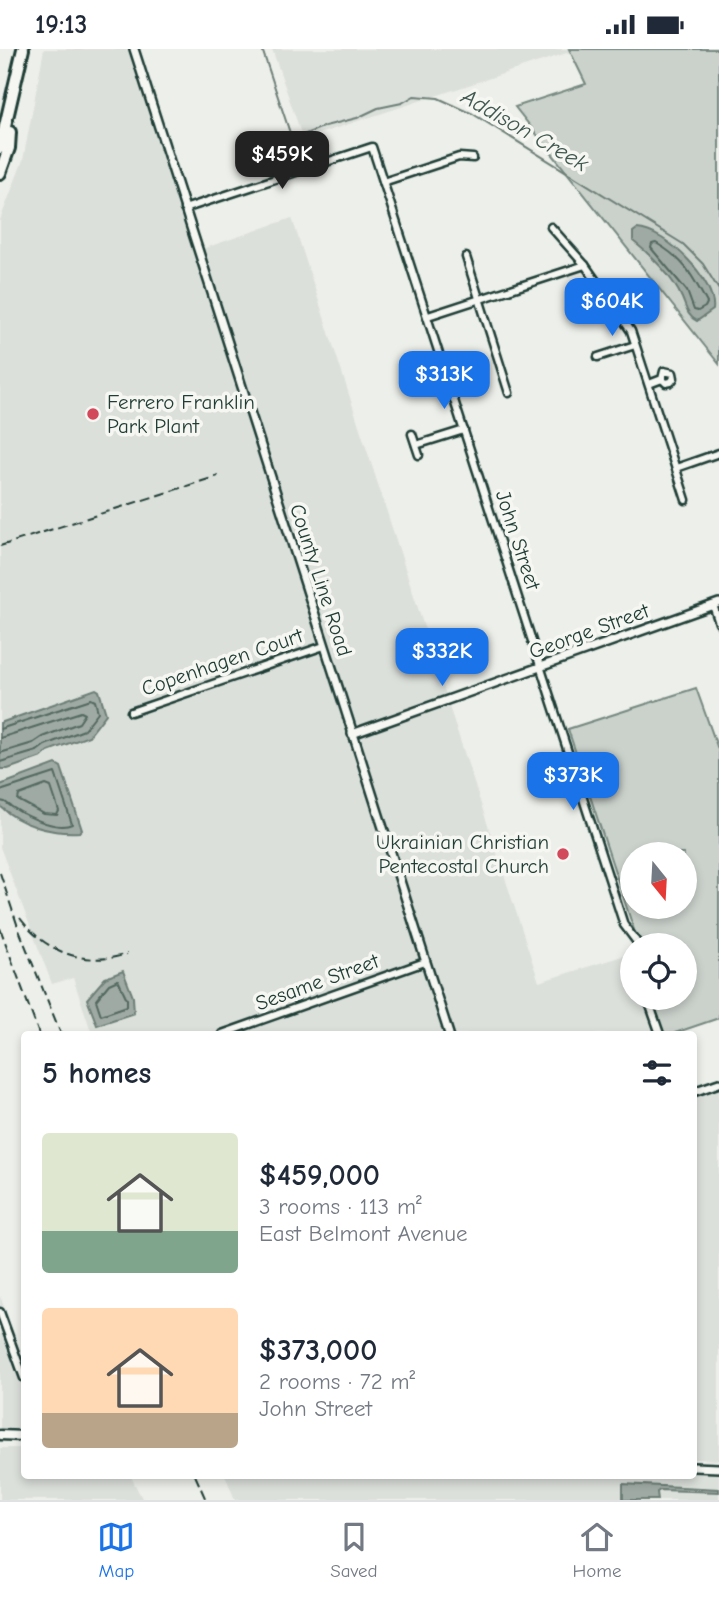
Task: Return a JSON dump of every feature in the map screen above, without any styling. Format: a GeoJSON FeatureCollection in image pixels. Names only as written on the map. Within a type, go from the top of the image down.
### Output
{"type":"FeatureCollection","features":[{"type":"Feature","properties":{"kind":"highway"},"geometry":{"type":"LineString","coordinates":[[0,148],[23,49]]}},
{"type":"Feature","properties":{"kind":"highway"},"geometry":{"type":"LineString","coordinates":[[0,173],[9,148],[11,106]]}},
{"type":"Feature","properties":{"kind":"main road"},"geometry":{"type":"LineString","coordinates":[[0,1435],[21,1436]]}},
{"type":"Feature","properties":{"kind":"street","name":"County Line Road"},"geometry":{"type":"LineString","coordinates":[[134,49],[448,1031]]}},
{"type":"Feature","properties":{"kind":"street","name":"John Street"},"geometry":{"type":"LineString","coordinates":[[184,209],[372,147],[624,925],[630,933]]}},
{"type":"Feature","properties":{"kind":"street"},"geometry":{"type":"LineString","coordinates":[[383,182],[459,157],[473,158]]}},
{"type":"Feature","properties":{"kind":"street"},"geometry":{"type":"LineString","coordinates":[[551,227],[584,265],[631,331],[686,500]]}},
{"type":"Feature","properties":{"kind":"street"},"geometry":{"type":"LineString","coordinates":[[466,257],[509,393]]}},
{"type":"Feature","properties":{"kind":"street"},"geometry":{"type":"LineString","coordinates":[[428,316],[584,265]]}},
{"type":"Feature","properties":{"kind":"street"},"geometry":{"type":"LineString","coordinates":[[598,357],[635,345]]}},
{"type":"Feature","properties":{"kind":"street"},"geometry":{"type":"LineString","coordinates":[[649,384],[662,379]]}},
{"type":"Feature","properties":{"kind":"street"},"geometry":{"type":"LineString","coordinates":[[416,445],[464,430]]}},
{"type":"Feature","properties":{"kind":"street"},"geometry":{"type":"LineString","coordinates":[[412,434],[419,455]]}},
{"type":"Feature","properties":{"kind":"street"},"geometry":{"type":"LineString","coordinates":[[676,468],[719,453]]}},
{"type":"Feature","properties":{"kind":"street"},"geometry":{"type":"LineString","coordinates":[[716,604],[719,623]]}},
{"type":"Feature","properties":{"kind":"street","name":"George Street"},"geometry":{"type":"LineString","coordinates":[[352,734],[716,604]]}},
{"type":"Feature","properties":{"kind":"street","name":"Copenhagen Court"},"geometry":{"type":"LineString","coordinates":[[131,712],[324,646]]}},
{"type":"Feature","properties":{"kind":"street","name":"Sesame Street"},"geometry":{"type":"LineString","coordinates":[[230,1031],[425,962]]}},
{"type":"Feature","properties":{"kind":"street"},"geometry":{"type":"LineString","coordinates":[[652,1010],[659,1031]]}},
{"type":"Feature","properties":{"kind":"street"},"geometry":{"type":"LineString","coordinates":[[697,1091],[719,1083]]}},
{"type":"Feature","properties":{"kind":"street"},"geometry":{"type":"LineString","coordinates":[[0,1312],[21,1370]]}},
{"type":"Feature","properties":{"kind":"street"},"geometry":{"type":"LineString","coordinates":[[697,1467],[719,1468]]}},
{"type":"Feature","properties":{"kind":"shaded area"},"geometry":{"type":"Polygon","coordinates":[[[44,49],[131,49],[445,1031],[91,1031],[73,978],[52,984],[0,847],[0,220],[23,160],[44,49]]]}},
{"type":"Feature","properties":{"kind":"shaded area"},"geometry":{"type":"Polygon","coordinates":[[[272,49],[569,49],[570,52],[303,139],[272,49]]]}},
{"type":"Feature","properties":{"kind":"shaded area"},"geometry":{"type":"Polygon","coordinates":[[[569,49],[719,49],[719,364],[515,107],[586,84],[569,49]]]}},
{"type":"Feature","properties":{"kind":"shaded area"},"geometry":{"type":"Polygon","coordinates":[[[292,218],[447,698],[355,731],[199,250],[292,218]]]}},
{"type":"Feature","properties":{"kind":"shaded area"},"geometry":{"type":"Polygon","coordinates":[[[696,688],[719,752],[719,1018],[681,1031],[661,1031],[654,1010],[697,1010],[697,933],[635,933],[630,919],[697,919],[697,842],[620,842],[620,887],[568,729],[696,688]]]}},
{"type":"Feature","properties":{"kind":"shaded area"},"geometry":{"type":"Polygon","coordinates":[[[448,703],[539,982],[620,957],[620,1010],[654,1010],[661,1031],[452,1031],[356,735],[448,703]]]}},
{"type":"Feature","properties":{"kind":"shaded area"},"geometry":{"type":"Polygon","coordinates":[[[719,1088],[719,1460],[697,1459],[697,1096],[719,1088]]]}},
{"type":"Feature","properties":{"kind":"shaded area"},"geometry":{"type":"Polygon","coordinates":[[[0,1296],[21,1356],[21,1433],[0,1432],[0,1296]]]}},
{"type":"Feature","properties":{"kind":"shaded area"},"geometry":{"type":"Polygon","coordinates":[[[0,1448],[21,1448],[21,1479],[132,1479],[143,1500],[0,1500],[0,1448]]]}},
{"type":"Feature","properties":{"kind":"shaded area"},"geometry":{"type":"Polygon","coordinates":[[[697,1473],[719,1474],[719,1500],[235,1500],[227,1479],[697,1479],[697,1473]]]}},
{"type":"Feature","properties":{"kind":"water"},"geometry":{"type":"Polygon","coordinates":[[[637,229],[662,238],[687,259],[707,285],[713,310],[697,321],[691,317],[667,274],[633,241],[633,232],[637,229]]]}},
{"type":"Feature","properties":{"kind":"water"},"geometry":{"type":"Polygon","coordinates":[[[96,689],[106,714],[89,736],[48,751],[42,757],[8,769],[0,769],[0,723],[96,689]]]}},
{"type":"Feature","properties":{"kind":"water"},"geometry":{"type":"Polygon","coordinates":[[[56,764],[61,767],[82,830],[80,832],[59,832],[27,824],[0,806],[0,785],[56,764]]]}},
{"type":"Feature","properties":{"kind":"water"},"geometry":{"type":"Polygon","coordinates":[[[123,971],[133,997],[134,1013],[97,1025],[87,999],[105,978],[123,971]]]}},
{"type":"Feature","properties":{"kind":"water"},"geometry":{"type":"Polygon","coordinates":[[[623,1484],[719,1489],[719,1492],[660,1490],[657,1492],[658,1500],[623,1500],[623,1484]]]}},
{"type":"Feature","properties":{"kind":"waterway","name":"Addison Creek"},"geometry":{"type":"LineString","coordinates":[[262,49],[291,136],[296,138],[325,126],[357,118],[378,108],[402,103],[414,96],[438,98],[473,114],[683,244],[703,264],[719,290]]}},
{"type":"Feature","properties":{"kind":"railway"},"geometry":{"type":"LineString","coordinates":[[0,546],[218,476]]}},
{"type":"Feature","properties":{"kind":"railway"},"geometry":{"type":"LineString","coordinates":[[0,873],[19,930],[60,1031]]}},
{"type":"Feature","properties":{"kind":"railway"},"geometry":{"type":"LineString","coordinates":[[20,918],[42,940],[68,954],[97,959],[127,954]]}},
{"type":"Feature","properties":{"kind":"railway"},"geometry":{"type":"LineString","coordinates":[[0,928],[38,1031]]}},
{"type":"Feature","properties":{"kind":"railway"},"geometry":{"type":"LineString","coordinates":[[197,1479],[206,1500]]}},
{"type":"Feature","properties":{"kind":"place","name":"Ferrero Franklin Park Plant"},"geometry":{"type":"Point","coordinates":[93,414]}},
{"type":"Feature","properties":{"kind":"place","name":"Ukrainian Christian Pentecostal Church"},"geometry":{"type":"Point","coordinates":[563,854]}}]}
